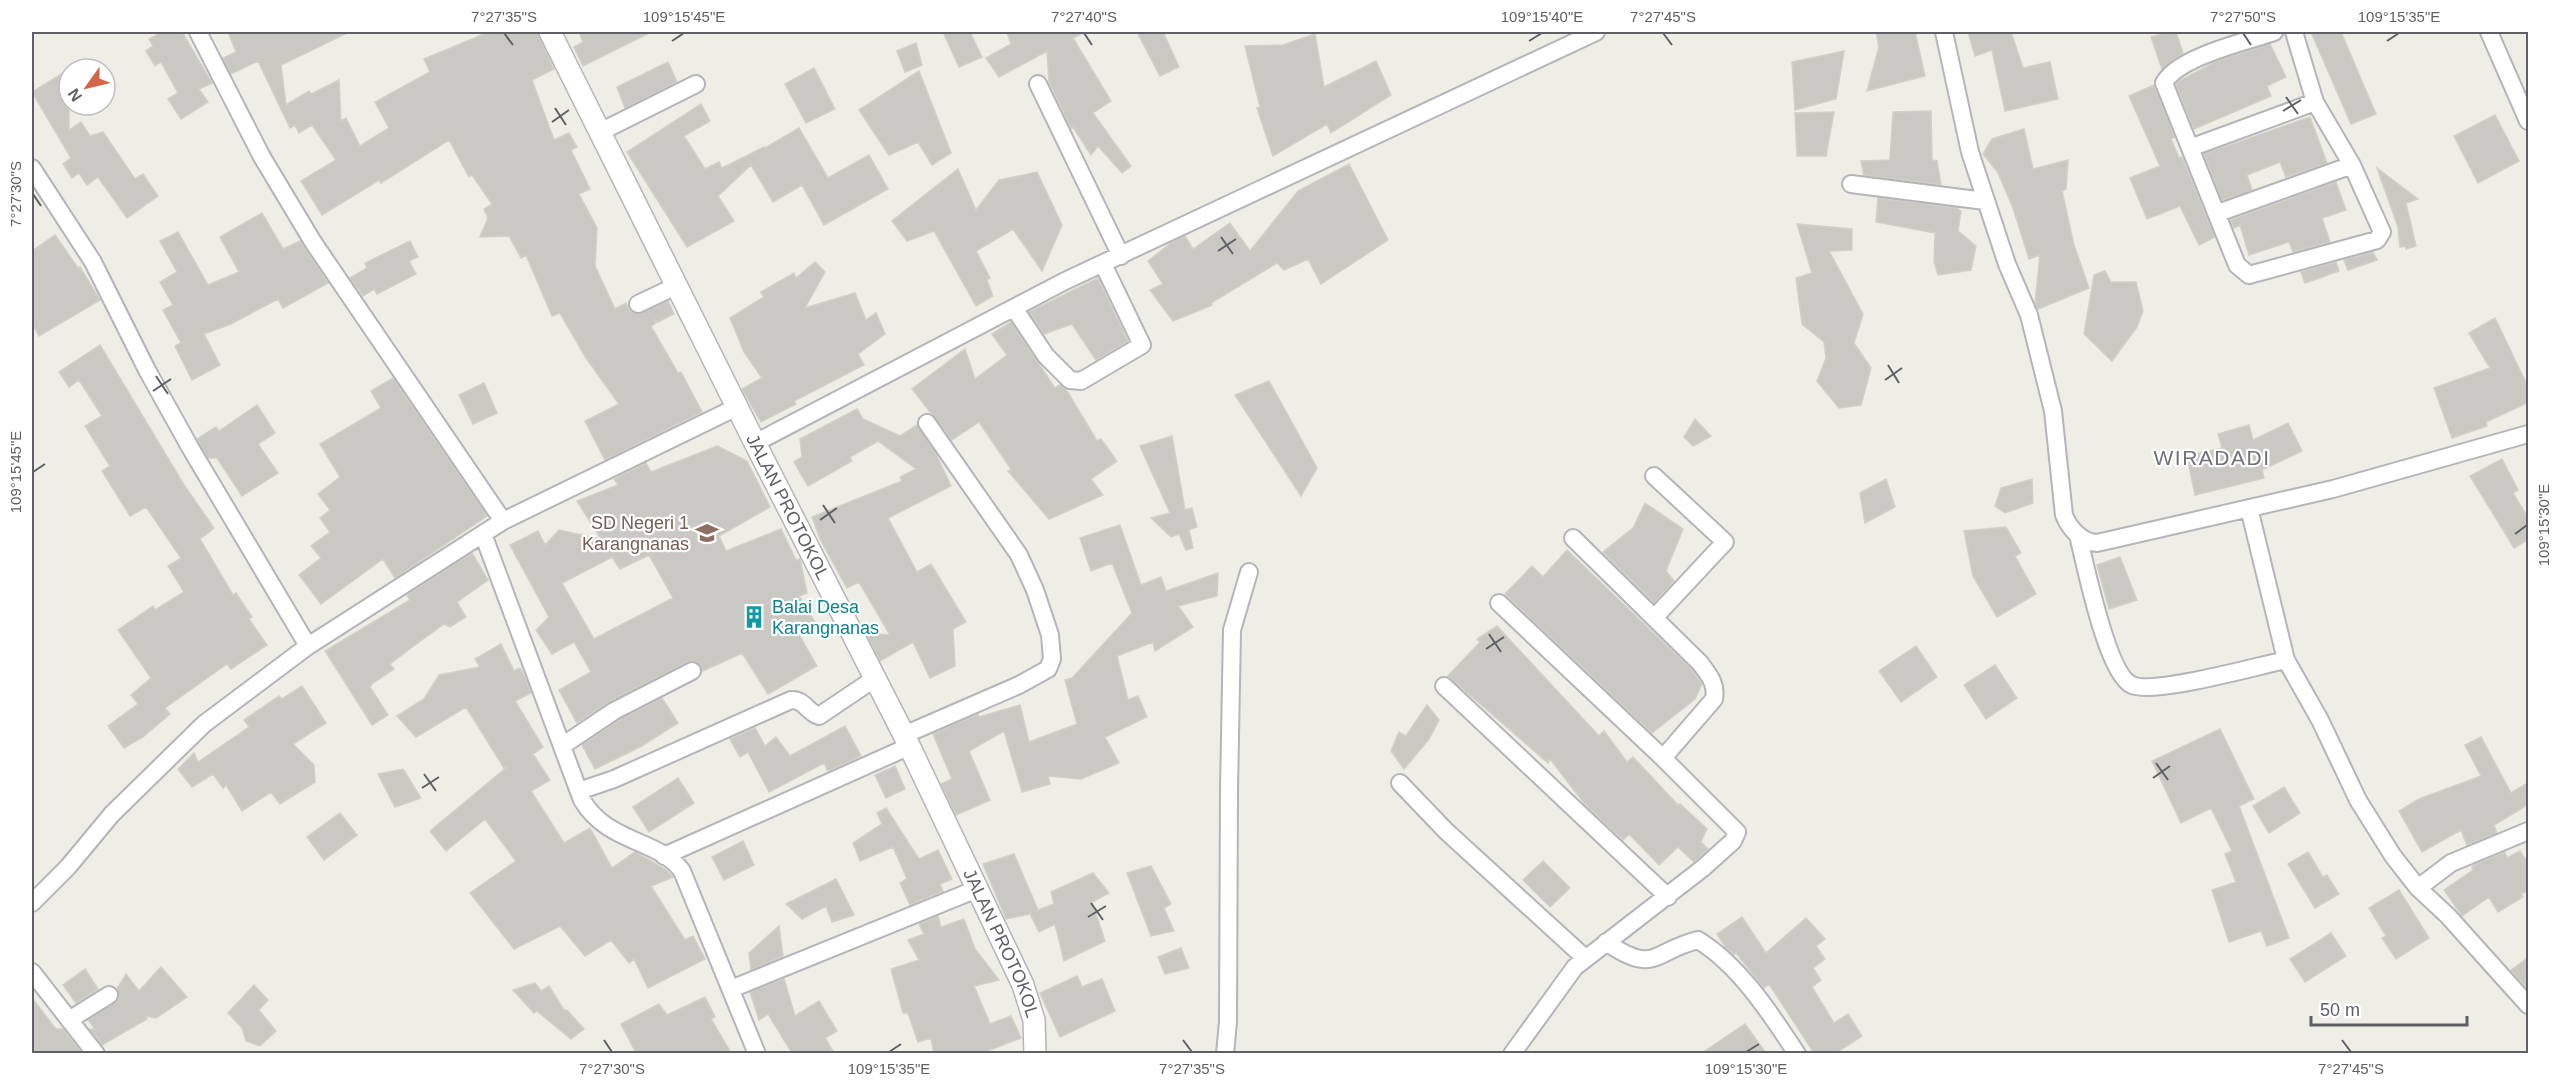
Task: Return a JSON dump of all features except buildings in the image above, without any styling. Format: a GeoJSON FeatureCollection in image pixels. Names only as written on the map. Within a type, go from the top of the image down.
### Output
{"type":"FeatureCollection","features":[{"type":"Feature","properties":{"kind":"street"},"geometry":{"type":"LineString","coordinates":[[198,32],[262,157],[314,242],[503,521]]}},
{"type":"Feature","properties":{"kind":"street","name":"JALAN PROTOKOL"},"geometry":{"type":"LineString","coordinates":[[550,32],[755,443],[907,740],[1023,985],[1034,1020],[1035,1053]]}},
{"type":"Feature","properties":{"kind":"street"},"geometry":{"type":"LineString","coordinates":[[755,443],[1103,264],[1596,32]]}},
{"type":"Feature","properties":{"kind":"street"},"geometry":{"type":"LineString","coordinates":[[1944,32],[1970,152],[1985,201],[2029,315],[2053,411],[2064,515],[2078,535],[2102,632],[2122,679],[2131,685],[2158,687],[2286,660]]}},
{"type":"Feature","properties":{"kind":"street"},"geometry":{"type":"LineString","coordinates":[[2274,32],[2184,64],[2169,73],[2164,83],[2218,213],[2236,265],[2249,275],[2377,240],[2382,232],[2352,165],[2315,102],[2294,32]]}},
{"type":"Feature","properties":{"kind":"street"},"geometry":{"type":"LineString","coordinates":[[2489,32],[2529,121]]}},
{"type":"Feature","properties":{"kind":"street"},"geometry":{"type":"LineString","coordinates":[[600,132],[696,84]]}},
{"type":"Feature","properties":{"kind":"street"},"geometry":{"type":"LineString","coordinates":[[1038,84],[1121,256]]}},
{"type":"Feature","properties":{"kind":"street"},"geometry":{"type":"LineString","coordinates":[[2190,148],[2315,102]]}},
{"type":"Feature","properties":{"kind":"street"},"geometry":{"type":"LineString","coordinates":[[2218,213],[2352,165]]}},
{"type":"Feature","properties":{"kind":"street"},"geometry":{"type":"LineString","coordinates":[[32,168],[93,262],[147,370],[308,645]]}},
{"type":"Feature","properties":{"kind":"street"},"geometry":{"type":"LineString","coordinates":[[1851,184],[1985,201]]}},
{"type":"Feature","properties":{"kind":"street"},"geometry":{"type":"LineString","coordinates":[[1014,308],[1046,356],[1063,375],[1070,380],[1082,381],[1142,345],[1140,335],[1103,264]]}},
{"type":"Feature","properties":{"kind":"street"},"geometry":{"type":"LineString","coordinates":[[638,304],[676,286]]}},
{"type":"Feature","properties":{"kind":"street"},"geometry":{"type":"LineString","coordinates":[[32,903],[68,867],[112,814],[204,724],[308,645],[503,521],[738,407]]}},
{"type":"Feature","properties":{"kind":"street"},"geometry":{"type":"LineString","coordinates":[[664,856],[907,740],[1048,669],[1053,659],[1050,635],[1035,590],[1019,555],[927,423]]}},
{"type":"Feature","properties":{"kind":"street"},"geometry":{"type":"LineString","coordinates":[[2078,535],[2097,543],[2333,489],[2529,434]]}},
{"type":"Feature","properties":{"kind":"street"},"geometry":{"type":"LineString","coordinates":[[1654,476],[1725,542],[1654,618]]}},
{"type":"Feature","properties":{"kind":"street"},"geometry":{"type":"LineString","coordinates":[[2249,508],[2286,660],[2320,720],[2358,800],[2393,856],[2418,888],[2448,916],[2529,1005]]}},
{"type":"Feature","properties":{"kind":"street"},"geometry":{"type":"LineString","coordinates":[[483,534],[579,791],[590,814],[602,825],[677,864],[688,879],[757,1053]]}},
{"type":"Feature","properties":{"kind":"street"},"geometry":{"type":"LineString","coordinates":[[1573,538],[1701,663],[1716,689],[1714,699],[1663,758]]}},
{"type":"Feature","properties":{"kind":"street"},"geometry":{"type":"LineString","coordinates":[[1225,1053],[1228,1022],[1228,802],[1232,630],[1249,572]]}},
{"type":"Feature","properties":{"kind":"street"},"geometry":{"type":"LineString","coordinates":[[1499,603],[1663,758],[1737,832],[1733,841],[1668,897],[1585,958],[1556,992],[1512,1053]]}},
{"type":"Feature","properties":{"kind":"street"},"geometry":{"type":"LineString","coordinates":[[562,746],[614,711],[692,671]]}},
{"type":"Feature","properties":{"kind":"street"},"geometry":{"type":"LineString","coordinates":[[579,791],[614,779],[791,700],[800,701],[812,713],[819,716],[874,679]]}},
{"type":"Feature","properties":{"kind":"street"},"geometry":{"type":"LineString","coordinates":[[1444,686],[1668,897]]}},
{"type":"Feature","properties":{"kind":"street"},"geometry":{"type":"LineString","coordinates":[[1400,783],[1446,831],[1585,958]]}},
{"type":"Feature","properties":{"kind":"street"},"geometry":{"type":"LineString","coordinates":[[2418,888],[2451,863],[2529,831]]}},
{"type":"Feature","properties":{"kind":"street"},"geometry":{"type":"LineString","coordinates":[[732,989],[977,889]]}},
{"type":"Feature","properties":{"kind":"street"},"geometry":{"type":"LineString","coordinates":[[1606,942],[1635,958],[1652,959],[1683,944],[1698,940],[1714,950],[1752,992],[1797,1053]]}},
{"type":"Feature","properties":{"kind":"street"},"geometry":{"type":"LineString","coordinates":[[32,972],[96,1053]]}},
{"type":"Feature","properties":{"kind":"street"},"geometry":{"type":"LineString","coordinates":[[69,1020],[109,995]]}},
{"type":"Feature","properties":{"kind":"place","name":"SD Negeri 1 Karangnanas"},"geometry":{"type":"Point","coordinates":[707,533]}},
{"type":"Feature","properties":{"kind":"place","name":"Balai Desa Karangnanas"},"geometry":{"type":"Point","coordinates":[754,617]}},
{"type":"Feature","properties":{"kind":"district","name":"WIRADADI"},"geometry":{"type":"Point","coordinates":[2212,457]}}]}
